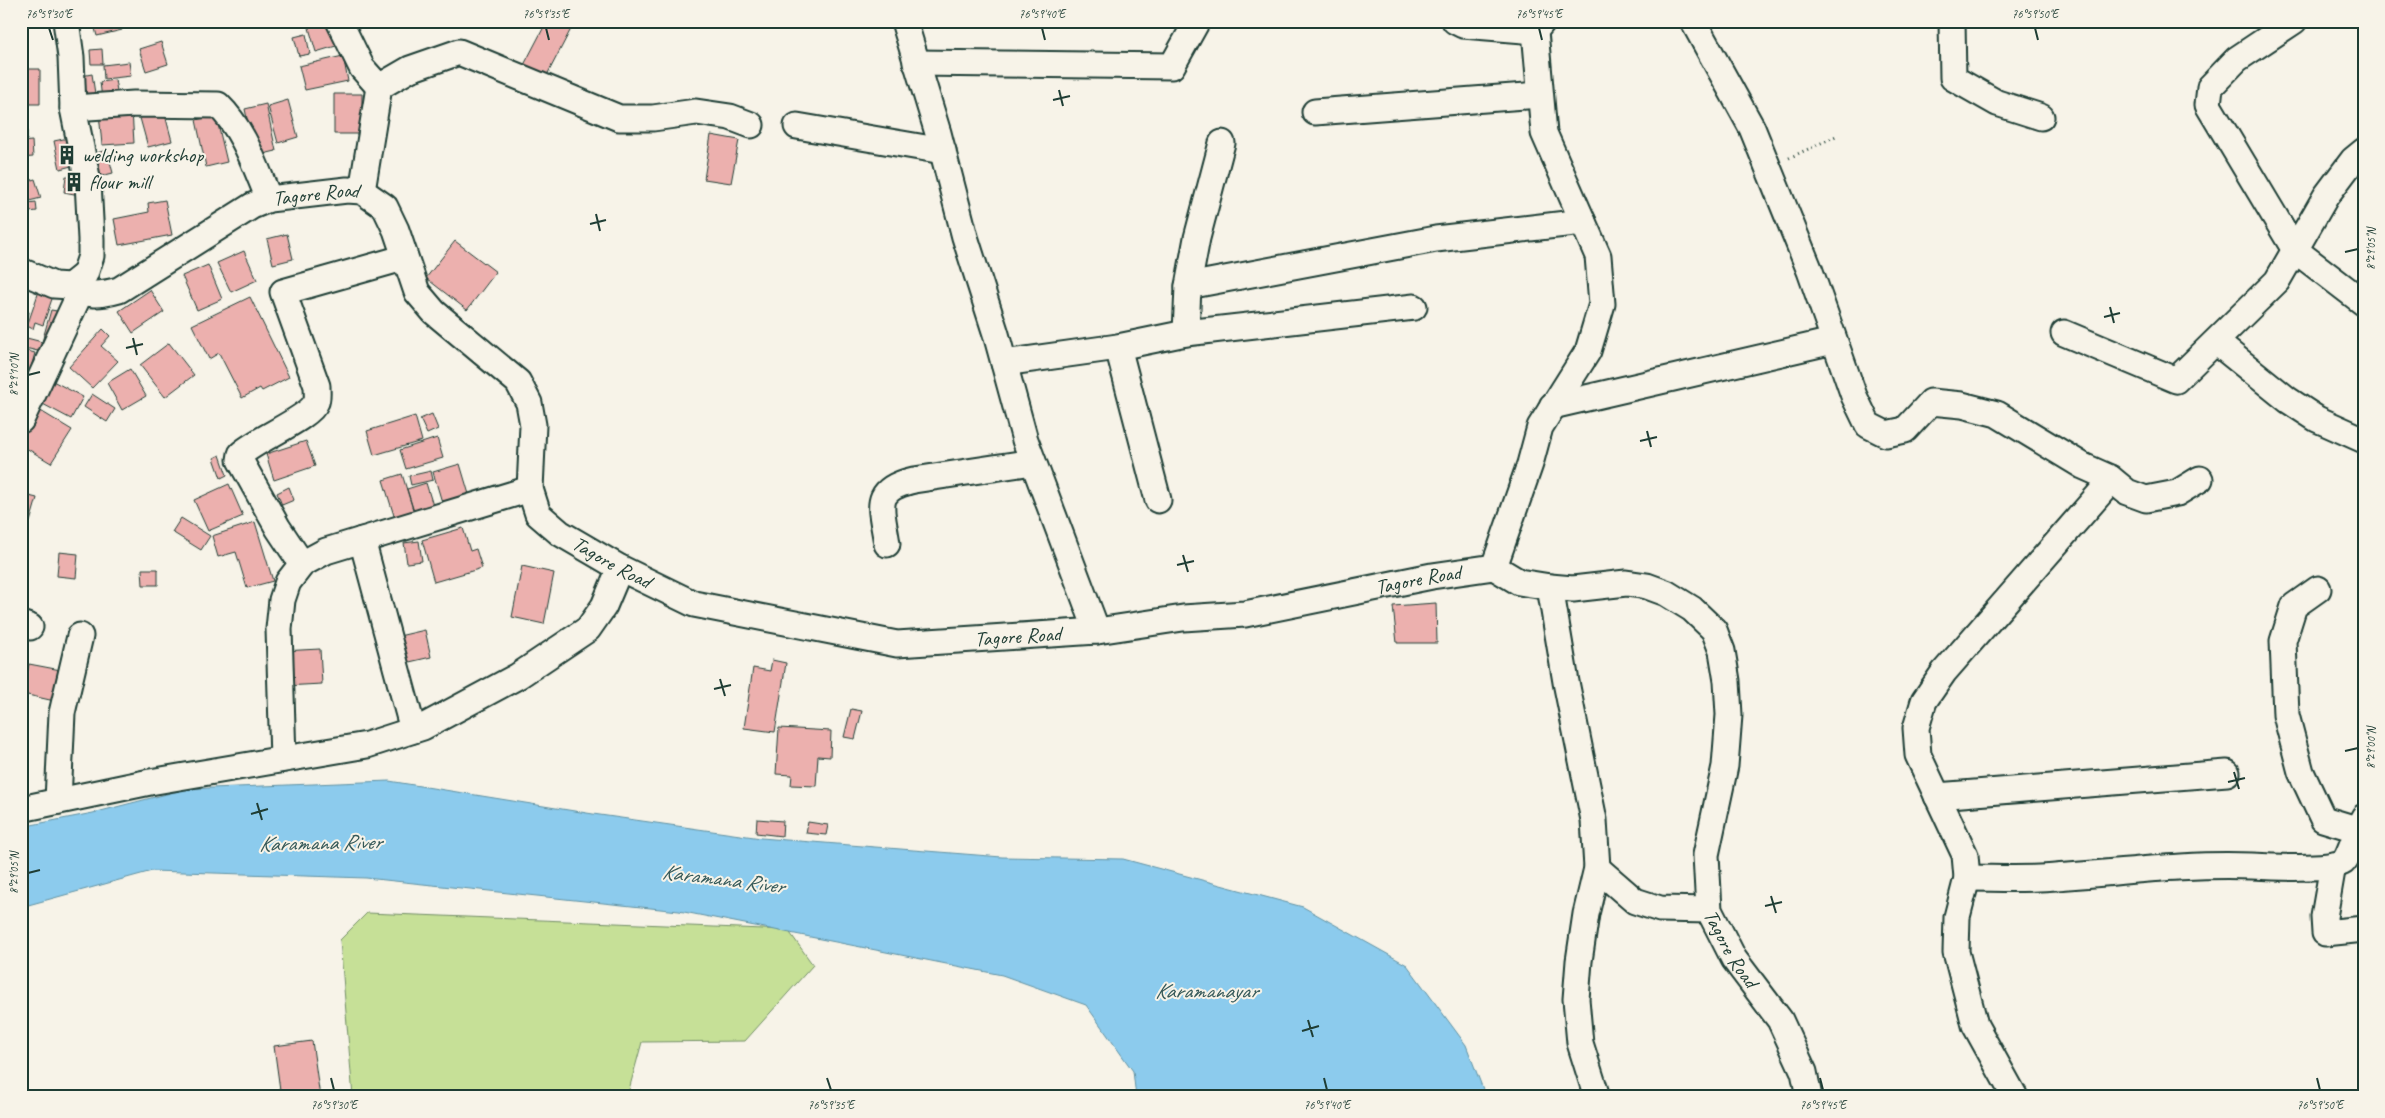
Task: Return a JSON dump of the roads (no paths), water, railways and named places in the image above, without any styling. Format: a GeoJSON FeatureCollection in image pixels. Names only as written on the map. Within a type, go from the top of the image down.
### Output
{"type":"FeatureCollection","features":[{"type":"Feature","properties":{"kind":"street"},"geometry":{"type":"LineString","coordinates":[[21,420],[75,290],[85,274],[91,256],[88,182],[73,108],[72,57],[66,21]]}},
{"type":"Feature","properties":{"kind":"street"},"geometry":{"type":"LineString","coordinates":[[339,21],[362,68],[379,87]]}},
{"type":"Feature","properties":{"kind":"street"},"geometry":{"type":"LineString","coordinates":[[904,21],[1025,440],[1097,631]]}},
{"type":"Feature","properties":{"kind":"street"},"geometry":{"type":"LineString","coordinates":[[1455,21],[1463,25],[1539,26],[1539,95],[1544,133],[1598,256],[1602,304],[1588,351],[1540,427],[1530,464],[1494,567]]}},
{"type":"Feature","properties":{"kind":"street"},"geometry":{"type":"LineString","coordinates":[[1693,21],[1752,128],[1810,271],[1833,341],[1854,396],[1868,425],[1886,434],[1905,430],[1930,402],[1962,405],[1997,414],[2083,466],[2110,478],[2127,492],[2146,499],[2177,493],[2200,479]]}},
{"type":"Feature","properties":{"kind":"street"},"geometry":{"type":"LineString","coordinates":[[1952,21],[1952,78],[1997,103],[2041,117]]}},
{"type":"Feature","properties":{"kind":"street"},"geometry":{"type":"LineString","coordinates":[[2294,21],[2237,59],[2210,87],[2208,105],[2295,250],[2364,303]]}},
{"type":"Feature","properties":{"kind":"street"},"geometry":{"type":"LineString","coordinates":[[916,63],[1172,66],[1196,23]]}},
{"type":"Feature","properties":{"kind":"street"},"geometry":{"type":"LineString","coordinates":[[379,87],[410,69],[459,52],[619,118],[653,118],[696,112],[730,117],[751,125]]}},
{"type":"Feature","properties":{"kind":"street"},"geometry":{"type":"LineString","coordinates":[[362,191],[379,87]]}},
{"type":"Feature","properties":{"kind":"street"},"geometry":{"type":"LineString","coordinates":[[1315,112],[1539,95]]}},
{"type":"Feature","properties":{"kind":"street"},"geometry":{"type":"LineString","coordinates":[[73,108],[134,104],[218,105],[232,118],[269,199]]}},
{"type":"Feature","properties":{"kind":"street"},"geometry":{"type":"LineString","coordinates":[[797,126],[942,151]]}},
{"type":"Feature","properties":{"kind":"street"},"geometry":{"type":"LineString","coordinates":[[1186,333],[1188,286],[1197,238],[1222,143]]}},
{"type":"Feature","properties":{"kind":"street"},"geometry":{"type":"LineString","coordinates":[[2064,333],[2176,380],[2277,281],[2326,196],[2353,160],[2364,150]]}},
{"type":"Feature","properties":{"kind":"street","name":"Tagore Road"},"geometry":{"type":"LineString","coordinates":[[21,271],[54,285],[101,295],[119,290],[252,206],[269,199],[328,191],[362,191],[385,207],[396,230],[403,258],[417,292],[434,312],[518,382],[529,403],[533,425],[530,489],[538,514],[560,533],[620,568],[694,604],[897,644],[1097,631],[1183,618],[1245,614],[1432,576],[1494,567],[1519,582],[1573,589],[1626,583],[1647,586],[1666,593],[1692,609],[1714,630],[1722,651],[1726,674],[1729,715],[1725,766],[1706,855],[1709,910],[1734,959],[1780,1020],[1804,1072],[1809,1097]]}},
{"type":"Feature","properties":{"kind":"street"},"geometry":{"type":"LineString","coordinates":[[1188,286],[1436,239],[1583,222]]}},
{"type":"Feature","properties":{"kind":"street"},"geometry":{"type":"LineString","coordinates":[[302,564],[278,528],[240,460],[241,454],[250,445],[310,412],[317,401],[316,386],[283,292],[403,258]]}},
{"type":"Feature","properties":{"kind":"street"},"geometry":{"type":"LineString","coordinates":[[1004,364],[1118,347],[1186,333],[1414,307]]}},
{"type":"Feature","properties":{"kind":"street"},"geometry":{"type":"LineString","coordinates":[[1552,406],[1833,341]]}},
{"type":"Feature","properties":{"kind":"street"},"geometry":{"type":"LineString","coordinates":[[2216,342],[2288,400],[2317,419],[2364,440]]}},
{"type":"Feature","properties":{"kind":"street"},"geometry":{"type":"LineString","coordinates":[[1118,347],[1158,500]]}},
{"type":"Feature","properties":{"kind":"street"},"geometry":{"type":"LineString","coordinates":[[887,544],[881,502],[886,492],[896,486],[914,480],[1033,462]]}},
{"type":"Feature","properties":{"kind":"street"},"geometry":{"type":"LineString","coordinates":[[2015,1097],[1975,1025],[1956,952],[1957,917],[1967,878],[1965,854],[1918,755],[1916,728],[1924,701],[1944,672],[2103,490],[2110,478]]}},
{"type":"Feature","properties":{"kind":"street"},"geometry":{"type":"LineString","coordinates":[[283,759],[279,629],[282,600],[288,582],[302,564],[326,551],[530,489]]}},
{"type":"Feature","properties":{"kind":"street"},"geometry":{"type":"LineString","coordinates":[[362,540],[413,730]]}},
{"type":"Feature","properties":{"kind":"street"},"geometry":{"type":"LineString","coordinates":[[21,808],[150,782],[366,745],[413,730],[518,676],[588,629],[604,606],[620,568]]}},
{"type":"Feature","properties":{"kind":"street"},"geometry":{"type":"LineString","coordinates":[[1550,586],[1566,682],[1594,820],[1597,868],[1585,923],[1576,999],[1580,1043],[1597,1097]]}},
{"type":"Feature","properties":{"kind":"street"},"geometry":{"type":"LineString","coordinates":[[1967,878],[2037,878],[2234,865],[2281,868],[2333,866],[2343,862],[2349,853],[2360,823],[2323,819],[2301,772],[2286,715],[2284,641],[2294,606],[2318,589]]}},
{"type":"Feature","properties":{"kind":"street"},"geometry":{"type":"LineString","coordinates":[[58,801],[62,713],[80,636]]}},
{"type":"Feature","properties":{"kind":"street"},"geometry":{"type":"LineString","coordinates":[[1937,796],[2227,773]]}},
{"type":"Feature","properties":{"kind":"street"},"geometry":{"type":"LineString","coordinates":[[2333,866],[2324,917],[2325,933],[2364,929]]}},
{"type":"Feature","properties":{"kind":"street"},"geometry":{"type":"LineString","coordinates":[[1597,868],[1635,901],[1660,909],[1709,910]]}},
{"type":"Feature","properties":{"kind":"water","name":"Karamanayar"},"geometry":{"type":"Polygon","coordinates":[[[389,781],[593,814],[761,838],[1002,857],[1123,859],[1303,907],[1407,965],[1466,1045],[1486,1097],[1136,1097],[1133,1071],[1086,1005],[1002,975],[679,911],[366,878],[152,871],[21,907],[21,827],[93,813],[186,789],[389,781]]]}},
{"type":"Feature","properties":{"kind":"place","name":"welding workshop"},"geometry":{"type":"Point","coordinates":[67,155]}},
{"type":"Feature","properties":{"kind":"place","name":"flour mill"},"geometry":{"type":"Point","coordinates":[74,182]}},
{"type":"Feature","properties":{"kind":"water label","name":"Karamana River"},"geometry":{"type":"Point","coordinates":[320,843]}},
{"type":"Feature","properties":{"kind":"water label","name":"Karamana River"},"geometry":{"type":"Point","coordinates":[723,879]}}]}
